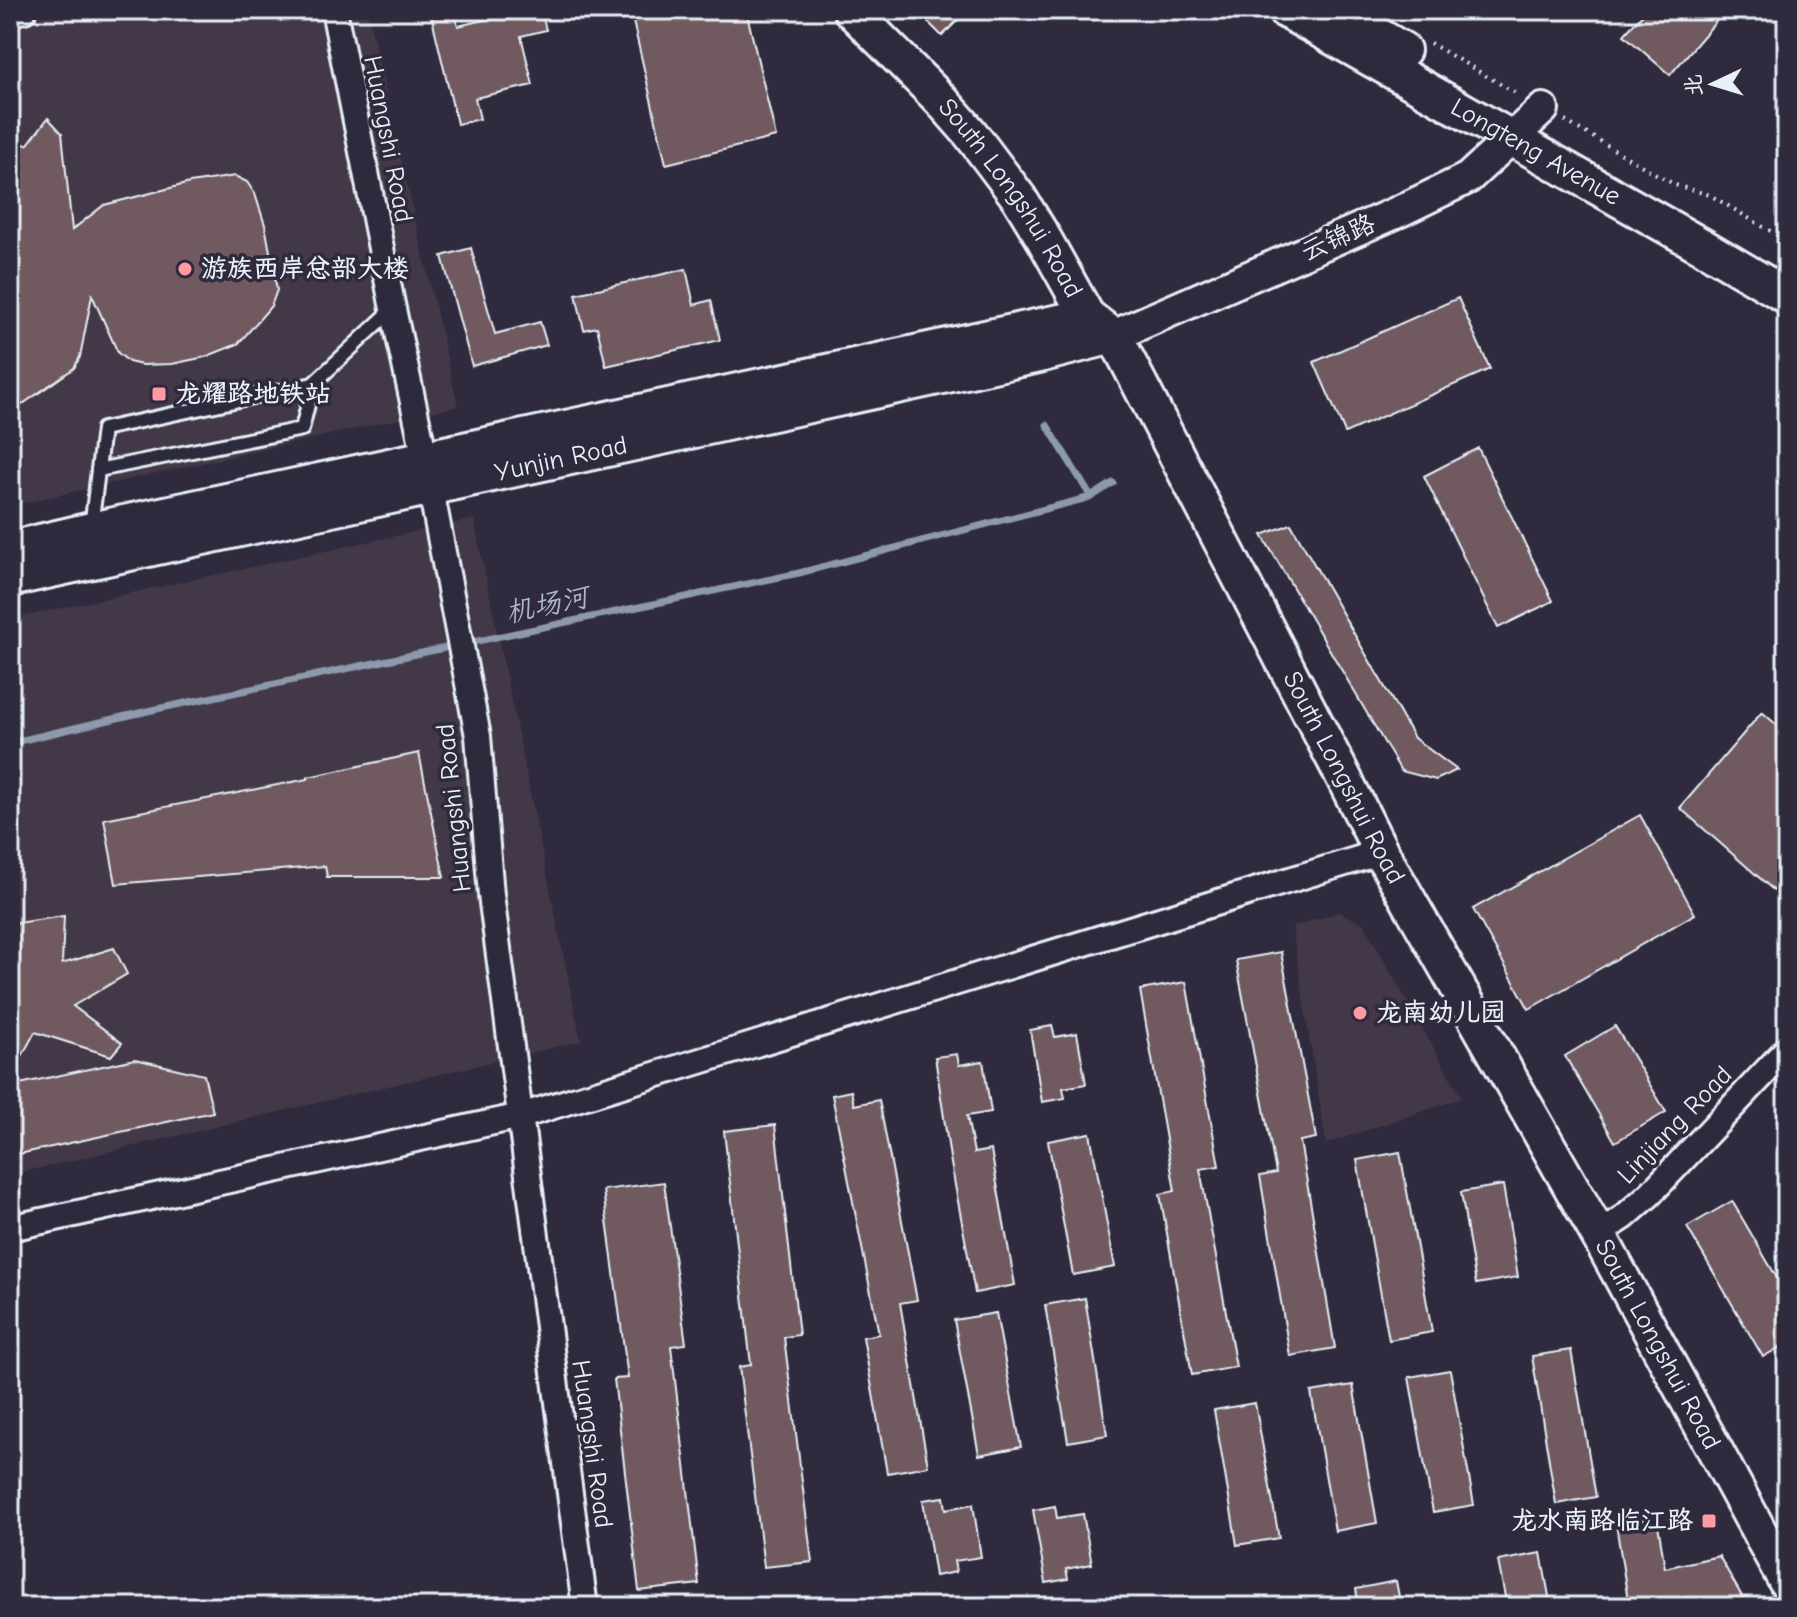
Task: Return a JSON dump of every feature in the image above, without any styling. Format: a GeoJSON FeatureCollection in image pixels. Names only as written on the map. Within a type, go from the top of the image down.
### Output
{"type":"FeatureCollection","features":[{"type":"Feature","properties":{"kind":"main road","name":"South Longshui Road"},"geometry":{"type":"LineString","coordinates":[[851,10],[941,100],[995,164],[1100,326],[1131,366],[1381,852],[1598,1234],[1787,1583]]}},
{"type":"Feature","properties":{"kind":"main road","name":"Longteng Avenue"},"geometry":{"type":"LineString","coordinates":[[1285,10],[1527,123],[1787,296]]}},
{"type":"Feature","properties":{"kind":"main road","name":"Longteng Avenue"},"geometry":{"type":"LineString","coordinates":[[1334,10],[1787,274]]}},
{"type":"Feature","properties":{"kind":"main road","name":"Yunjin Road"},"geometry":{"type":"LineString","coordinates":[[10,579],[427,473],[1100,326]]}},
{"type":"Feature","properties":{"kind":"main road","name":"Yunjin Road"},"geometry":{"type":"LineString","coordinates":[[10,549],[91,530],[427,473]]}},
{"type":"Feature","properties":{"kind":"street"},"geometry":{"type":"LineString","coordinates":[[10,13],[24,10]]}},
{"type":"Feature","properties":{"kind":"street","name":"Huangshi Road"},"geometry":{"type":"LineString","coordinates":[[334,10],[478,736],[491,895],[585,1607]]}},
{"type":"Feature","properties":{"kind":"street","name":"云锦路"},"geometry":{"type":"LineString","coordinates":[[1100,326],[1400,211],[1468,178],[1527,123]]}},
{"type":"Feature","properties":{"kind":"street"},"geometry":{"type":"LineString","coordinates":[[10,1228],[521,1116],[1381,852]]}},
{"type":"Feature","properties":{"kind":"street","name":"Linjiang Road"},"geometry":{"type":"LineString","coordinates":[[1598,1234],[1649,1195],[1787,1049]]}},
{"type":"Feature","properties":{"kind":"lane"},"geometry":{"type":"LineString","coordinates":[[91,530],[103,429],[313,384],[393,309]]}},
{"type":"Feature","properties":{"kind":"lane"},"geometry":{"type":"LineString","coordinates":[[98,470],[302,429],[313,384]]}},
{"type":"Feature","properties":{"kind":"path","name":"Longteng Avenue"},"geometry":{"type":"LineString","coordinates":[[1425,40],[1527,123],[1675,185],[1710,195],[1787,241]]}},
{"type":"Feature","properties":{"kind":"shaded area"},"geometry":{"type":"Polygon","coordinates":[[[10,10],[367,10],[458,406],[10,506],[10,10]]]}},
{"type":"Feature","properties":{"kind":"shaded area"},"geometry":{"type":"Polygon","coordinates":[[[474,519],[581,1041],[10,1175],[10,619],[474,519]]]}},
{"type":"Feature","properties":{"kind":"shaded area","name":"龙南幼儿园"},"geometry":{"type":"Polygon","coordinates":[[[1339,912],[1363,923],[1462,1098],[1326,1144],[1292,927],[1339,912]]]}},
{"type":"Feature","properties":{"kind":"building"},"geometry":{"type":"Polygon","coordinates":[[[430,10],[454,10],[458,26],[525,10],[541,10],[546,30],[521,36],[533,85],[475,98],[480,119],[457,124],[430,10]]]}},
{"type":"Feature","properties":{"kind":"building"},"geometry":{"type":"Polygon","coordinates":[[[660,10],[746,10],[776,137],[666,164],[632,17],[660,10]]]}},
{"type":"Feature","properties":{"kind":"building"},"geometry":{"type":"Polygon","coordinates":[[[916,10],[968,10],[942,36],[916,10]]]}},
{"type":"Feature","properties":{"kind":"building"},"geometry":{"type":"Polygon","coordinates":[[[1646,10],[1726,10],[1670,75],[1624,35],[1646,10]]]}},
{"type":"Feature","properties":{"kind":"building"},"geometry":{"type":"Polygon","coordinates":[[[48,118],[62,133],[72,230],[104,205],[190,183],[235,176],[247,182],[255,194],[265,225],[277,290],[271,306],[238,344],[205,357],[172,364],[142,365],[129,362],[118,353],[92,295],[80,357],[74,368],[10,413],[10,146],[28,144],[48,118]]]}},
{"type":"Feature","properties":{"kind":"building"},"geometry":{"type":"Polygon","coordinates":[[[471,248],[495,334],[540,322],[547,345],[472,366],[442,256],[471,248]]]}},
{"type":"Feature","properties":{"kind":"building"},"geometry":{"type":"Polygon","coordinates":[[[686,269],[694,305],[711,300],[720,340],[606,366],[597,327],[584,330],[576,294],[686,269]]]}},
{"type":"Feature","properties":{"kind":"building"},"geometry":{"type":"Polygon","coordinates":[[[1458,298],[1490,369],[1345,433],[1314,362],[1458,298]]]}},
{"type":"Feature","properties":{"kind":"building"},"geometry":{"type":"Polygon","coordinates":[[[1478,448],[1553,601],[1498,628],[1424,476],[1478,448]]]}},
{"type":"Feature","properties":{"kind":"building"},"geometry":{"type":"Polygon","coordinates":[[[1291,524],[1414,738],[1457,770],[1436,780],[1401,771],[1262,535],[1291,524]]]}},
{"type":"Feature","properties":{"kind":"building"},"geometry":{"type":"Polygon","coordinates":[[[1762,712],[1787,734],[1787,902],[1680,808],[1762,712]]]}},
{"type":"Feature","properties":{"kind":"building"},"geometry":{"type":"Polygon","coordinates":[[[419,753],[444,877],[327,877],[325,866],[116,884],[104,819],[308,779],[419,753]]]}},
{"type":"Feature","properties":{"kind":"building"},"geometry":{"type":"Polygon","coordinates":[[[1640,815],[1695,914],[1529,1009],[1473,909],[1640,815]]]}},
{"type":"Feature","properties":{"kind":"building"},"geometry":{"type":"Polygon","coordinates":[[[64,916],[62,964],[114,948],[127,974],[73,1006],[122,1043],[111,1056],[35,1032],[10,1078],[10,924],[64,916]]]}},
{"type":"Feature","properties":{"kind":"building"},"geometry":{"type":"Polygon","coordinates":[[[1281,952],[1316,1138],[1300,1141],[1335,1348],[1290,1356],[1260,1176],[1276,1173],[1236,960],[1281,952]]]}},
{"type":"Feature","properties":{"kind":"building"},"geometry":{"type":"Polygon","coordinates":[[[1186,982],[1219,1166],[1200,1169],[1236,1367],[1192,1375],[1160,1194],[1175,1191],[1140,990],[1186,982]]]}},
{"type":"Feature","properties":{"kind":"building"},"geometry":{"type":"Polygon","coordinates":[[[1052,1026],[1055,1037],[1077,1033],[1086,1084],[1063,1088],[1065,1098],[1042,1102],[1030,1030],[1052,1026]]]}},
{"type":"Feature","properties":{"kind":"building"},"geometry":{"type":"Polygon","coordinates":[[[1615,1026],[1666,1112],[1615,1142],[1565,1056],[1615,1026]]]}},
{"type":"Feature","properties":{"kind":"building"},"geometry":{"type":"Polygon","coordinates":[[[957,1054],[959,1065],[983,1061],[991,1112],[967,1116],[974,1153],[991,1150],[1015,1285],[975,1293],[935,1057],[957,1054]]]}},
{"type":"Feature","properties":{"kind":"building"},"geometry":{"type":"Polygon","coordinates":[[[135,1059],[204,1075],[213,1112],[10,1156],[10,1086],[135,1059]]]}},
{"type":"Feature","properties":{"kind":"building"},"geometry":{"type":"Polygon","coordinates":[[[851,1091],[854,1105],[879,1100],[917,1300],[900,1303],[928,1466],[887,1473],[863,1337],[879,1334],[832,1095],[851,1091]]]}},
{"type":"Feature","properties":{"kind":"building"},"geometry":{"type":"Polygon","coordinates":[[[775,1125],[799,1335],[784,1337],[812,1562],[764,1567],[739,1367],[751,1365],[724,1131],[775,1125]]]}},
{"type":"Feature","properties":{"kind":"building"},"geometry":{"type":"Polygon","coordinates":[[[1090,1133],[1115,1267],[1073,1275],[1048,1141],[1090,1133]]]}},
{"type":"Feature","properties":{"kind":"building"},"geometry":{"type":"Polygon","coordinates":[[[1400,1152],[1432,1332],[1389,1340],[1357,1160],[1400,1152]]]}},
{"type":"Feature","properties":{"kind":"building"},"geometry":{"type":"Polygon","coordinates":[[[664,1182],[686,1344],[671,1346],[699,1584],[639,1591],[614,1379],[628,1378],[603,1190],[664,1182]]]}},
{"type":"Feature","properties":{"kind":"building"},"geometry":{"type":"Polygon","coordinates":[[[1503,1185],[1518,1277],[1476,1284],[1461,1192],[1503,1185]]]}},
{"type":"Feature","properties":{"kind":"building"},"geometry":{"type":"Polygon","coordinates":[[[1732,1201],[1787,1295],[1787,1343],[1763,1357],[1687,1227],[1732,1201]]]}},
{"type":"Feature","properties":{"kind":"building"},"geometry":{"type":"Polygon","coordinates":[[[1085,1298],[1107,1435],[1068,1442],[1045,1305],[1085,1298]]]}},
{"type":"Feature","properties":{"kind":"building"},"geometry":{"type":"Polygon","coordinates":[[[996,1313],[1021,1447],[979,1455],[954,1320],[996,1313]]]}},
{"type":"Feature","properties":{"kind":"building"},"geometry":{"type":"Polygon","coordinates":[[[1571,1350],[1596,1497],[1556,1504],[1532,1356],[1571,1350]]]}},
{"type":"Feature","properties":{"kind":"building"},"geometry":{"type":"Polygon","coordinates":[[[1450,1370],[1474,1505],[1433,1512],[1409,1377],[1450,1370]]]}},
{"type":"Feature","properties":{"kind":"building"},"geometry":{"type":"Polygon","coordinates":[[[1353,1385],[1377,1523],[1335,1531],[1311,1392],[1353,1385]]]}},
{"type":"Feature","properties":{"kind":"building"},"geometry":{"type":"Polygon","coordinates":[[[1255,1403],[1279,1538],[1237,1545],[1214,1410],[1255,1403]]]}},
{"type":"Feature","properties":{"kind":"building"},"geometry":{"type":"Polygon","coordinates":[[[944,1497],[946,1509],[973,1504],[981,1557],[954,1561],[956,1572],[935,1576],[923,1500],[944,1497]]]}},
{"type":"Feature","properties":{"kind":"building"},"geometry":{"type":"Polygon","coordinates":[[[1055,1506],[1057,1518],[1083,1514],[1092,1564],[1066,1569],[1068,1579],[1046,1583],[1033,1510],[1055,1506]]]}},
{"type":"Feature","properties":{"kind":"building"},"geometry":{"type":"Polygon","coordinates":[[[1657,1518],[1665,1568],[1719,1556],[1748,1607],[1629,1607],[1616,1524],[1657,1518]]]}},
{"type":"Feature","properties":{"kind":"building"},"geometry":{"type":"Polygon","coordinates":[[[1541,1553],[1551,1607],[1507,1607],[1498,1561],[1541,1553]]]}},
{"type":"Feature","properties":{"kind":"building"},"geometry":{"type":"Polygon","coordinates":[[[1396,1581],[1401,1607],[1359,1607],[1356,1589],[1396,1581]]]}},
{"type":"Feature","properties":{"kind":"waterway","name":"机场河"},"geometry":{"type":"LineString","coordinates":[[1047,425],[1091,497]]}},
{"type":"Feature","properties":{"kind":"waterway","name":"机场河"},"geometry":{"type":"LineString","coordinates":[[10,743],[799,573],[1091,497],[1113,483]]}},
{"type":"Feature","properties":{"kind":"place","name":"游族西岸总部大楼"},"geometry":{"type":"Point","coordinates":[185,269]}},
{"type":"Feature","properties":{"kind":"place","name":"龙耀路地铁站"},"geometry":{"type":"Point","coordinates":[159,394]}},
{"type":"Feature","properties":{"kind":"place","name":"龙南幼儿园"},"geometry":{"type":"Point","coordinates":[1360,1013]}},
{"type":"Feature","properties":{"kind":"place","name":"龙水南路临江路"},"geometry":{"type":"Point","coordinates":[1709,1521]}}]}
